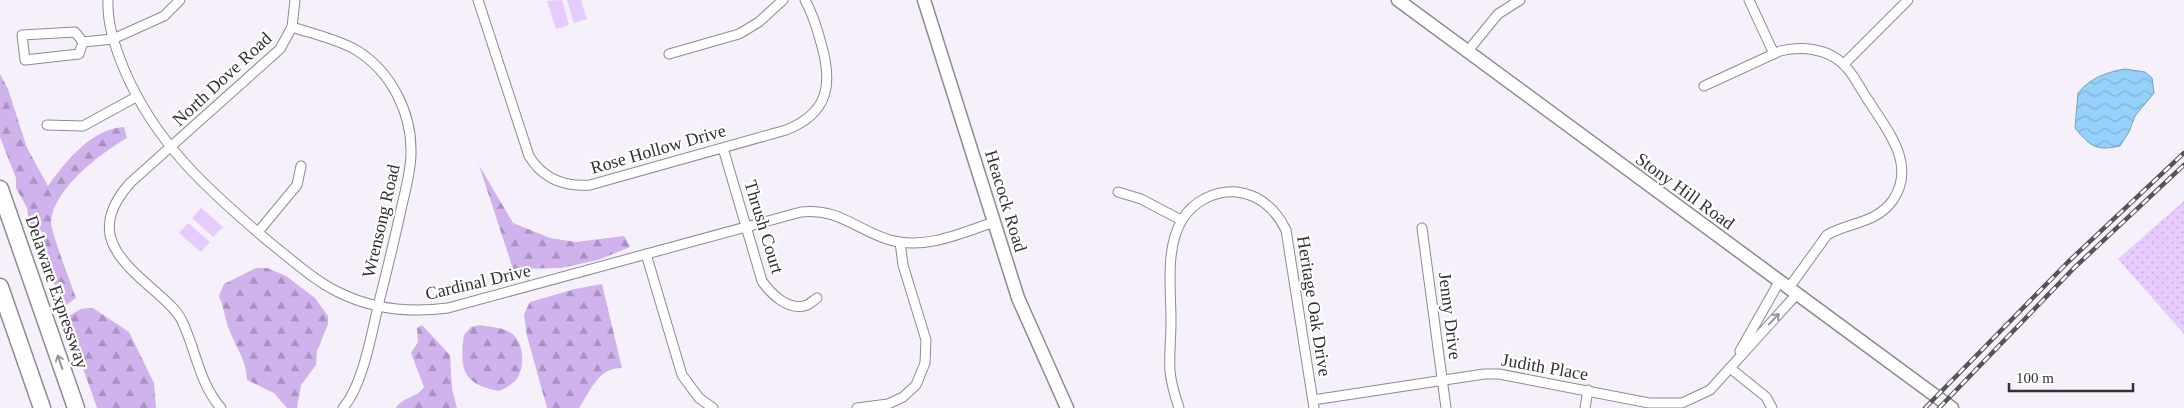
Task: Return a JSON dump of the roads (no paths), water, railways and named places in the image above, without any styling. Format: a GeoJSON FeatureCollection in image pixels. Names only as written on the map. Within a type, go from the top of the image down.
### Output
{"type":"FeatureCollection","features":[{"type":"Feature","properties":{"kind":"highway","name":"Delaware Expressway"},"geometry":{"type":"LineString","coordinates":[[0,189],[76,408]]}},
{"type":"Feature","properties":{"kind":"highway"},"geometry":{"type":"LineString","coordinates":[[0,287],[42,408]]}},
{"type":"Feature","properties":{"kind":"street","name":"Cardinal Drive"},"geometry":{"type":"LineString","coordinates":[[108,0],[108,16],[113,39],[136,97],[158,134],[170,148],[194,174],[258,232],[320,282],[351,298],[378,306],[418,311],[448,308],[784,215],[810,211],[837,216],[876,235],[900,242],[924,242],[994,222]]}},
{"type":"Feature","properties":{"kind":"street"},"geometry":{"type":"LineString","coordinates":[[83,42],[113,39],[164,16],[180,0]]}},
{"type":"Feature","properties":{"kind":"street","name":"North Dove Road"},"geometry":{"type":"LineString","coordinates":[[221,408],[210,394],[182,320],[168,303],[122,261],[112,243],[110,234],[111,212],[119,195],[130,183],[271,59],[287,39],[292,27],[295,0]]}},
{"type":"Feature","properties":{"kind":"street","name":"Rose Hollow Drive"},"geometry":{"type":"LineString","coordinates":[[478,0],[529,156],[538,169],[566,185],[590,185],[723,148],[794,127],[813,114],[823,100],[828,83],[827,61],[816,24],[805,0]]}},
{"type":"Feature","properties":{"kind":"street"},"geometry":{"type":"LineString","coordinates":[[669,54],[739,34],[759,22],[783,0]]}},
{"type":"Feature","properties":{"kind":"street","name":"Heacock Road"},"geometry":{"type":"LineString","coordinates":[[924,0],[1027,321],[1067,408]]}},
{"type":"Feature","properties":{"kind":"street","name":"Stony Hill Road"},"geometry":{"type":"LineString","coordinates":[[1398,0],[1952,408]]}},
{"type":"Feature","properties":{"kind":"street"},"geometry":{"type":"LineString","coordinates":[[1468,52],[1498,14],[1520,0]]}},
{"type":"Feature","properties":{"kind":"street"},"geometry":{"type":"LineString","coordinates":[[1749,0],[1774,54]]}},
{"type":"Feature","properties":{"kind":"street"},"geometry":{"type":"LineString","coordinates":[[1844,64],[1908,0]]}},
{"type":"Feature","properties":{"kind":"street","name":"Wrensong Road"},"geometry":{"type":"LineString","coordinates":[[292,27],[335,40],[358,52],[383,73],[404,110],[410,138],[410,167],[378,306],[358,382],[343,408]]}},
{"type":"Feature","properties":{"kind":"street"},"geometry":{"type":"LineString","coordinates":[[75,32],[83,42],[79,54],[26,60],[22,35],[75,32]]}},
{"type":"Feature","properties":{"kind":"street"},"geometry":{"type":"LineString","coordinates":[[1704,86],[1791,48],[1802,48],[1824,53],[1844,64],[1896,144],[1902,161],[1900,183],[1892,201],[1876,216],[1827,235],[1788,289]]}},
{"type":"Feature","properties":{"kind":"street"},"geometry":{"type":"LineString","coordinates":[[47,125],[83,126],[136,97]]}},
{"type":"Feature","properties":{"kind":"street","name":"Thrush Court"},"geometry":{"type":"LineString","coordinates":[[723,148],[758,271],[771,293],[780,300],[797,306],[807,305],[817,298]]}},
{"type":"Feature","properties":{"kind":"street"},"geometry":{"type":"LineString","coordinates":[[258,232],[297,185],[301,166]]}},
{"type":"Feature","properties":{"kind":"street"},"geometry":{"type":"LineString","coordinates":[[1118,192],[1141,198],[1181,220]]}},
{"type":"Feature","properties":{"kind":"street","name":"Heritage Oak Drive"},"geometry":{"type":"LineString","coordinates":[[1179,408],[1170,371],[1173,242],[1181,220],[1195,204],[1222,193],[1242,193],[1252,196],[1275,212],[1288,237],[1313,404]]}},
{"type":"Feature","properties":{"kind":"street","name":"Jenny Drive"},"geometry":{"type":"LineString","coordinates":[[1422,228],[1446,408]]}},
{"type":"Feature","properties":{"kind":"street"},"geometry":{"type":"LineString","coordinates":[[857,408],[888,404],[902,398],[916,385],[925,363],[926,340],[903,265],[900,242]]}},
{"type":"Feature","properties":{"kind":"street"},"geometry":{"type":"LineString","coordinates":[[646,254],[682,375],[699,398],[713,408]]}},
{"type":"Feature","properties":{"kind":"street","name":"Judith Place"},"geometry":{"type":"LineString","coordinates":[[1313,404],[1442,380],[1499,374],[1649,403],[1673,404],[1704,394],[1730,368],[1788,289]]}},
{"type":"Feature","properties":{"kind":"street","name":"Judith Place"},"geometry":{"type":"LineString","coordinates":[[1730,368],[1788,289]]}},
{"type":"Feature","properties":{"kind":"street"},"geometry":{"type":"LineString","coordinates":[[1730,368],[1766,397],[1772,408]]}},
{"type":"Feature","properties":{"kind":"street"},"geometry":{"type":"LineString","coordinates":[[1585,408],[1588,390]]}},
{"type":"Feature","properties":{"kind":"water"},"geometry":{"type":"Polygon","coordinates":[[[2125,69],[2145,72],[2152,78],[2154,93],[2135,116],[2129,132],[2120,146],[2099,148],[2085,140],[2075,128],[2078,93],[2099,76],[2125,69]]]}},
{"type":"Feature","properties":{"kind":"railway"},"geometry":{"type":"LineString","coordinates":[[1925,408],[2068,262],[2184,153]]}},
{"type":"Feature","properties":{"kind":"railway"},"geometry":{"type":"LineString","coordinates":[[1939,408],[2074,268],[2184,165]]}}]}
